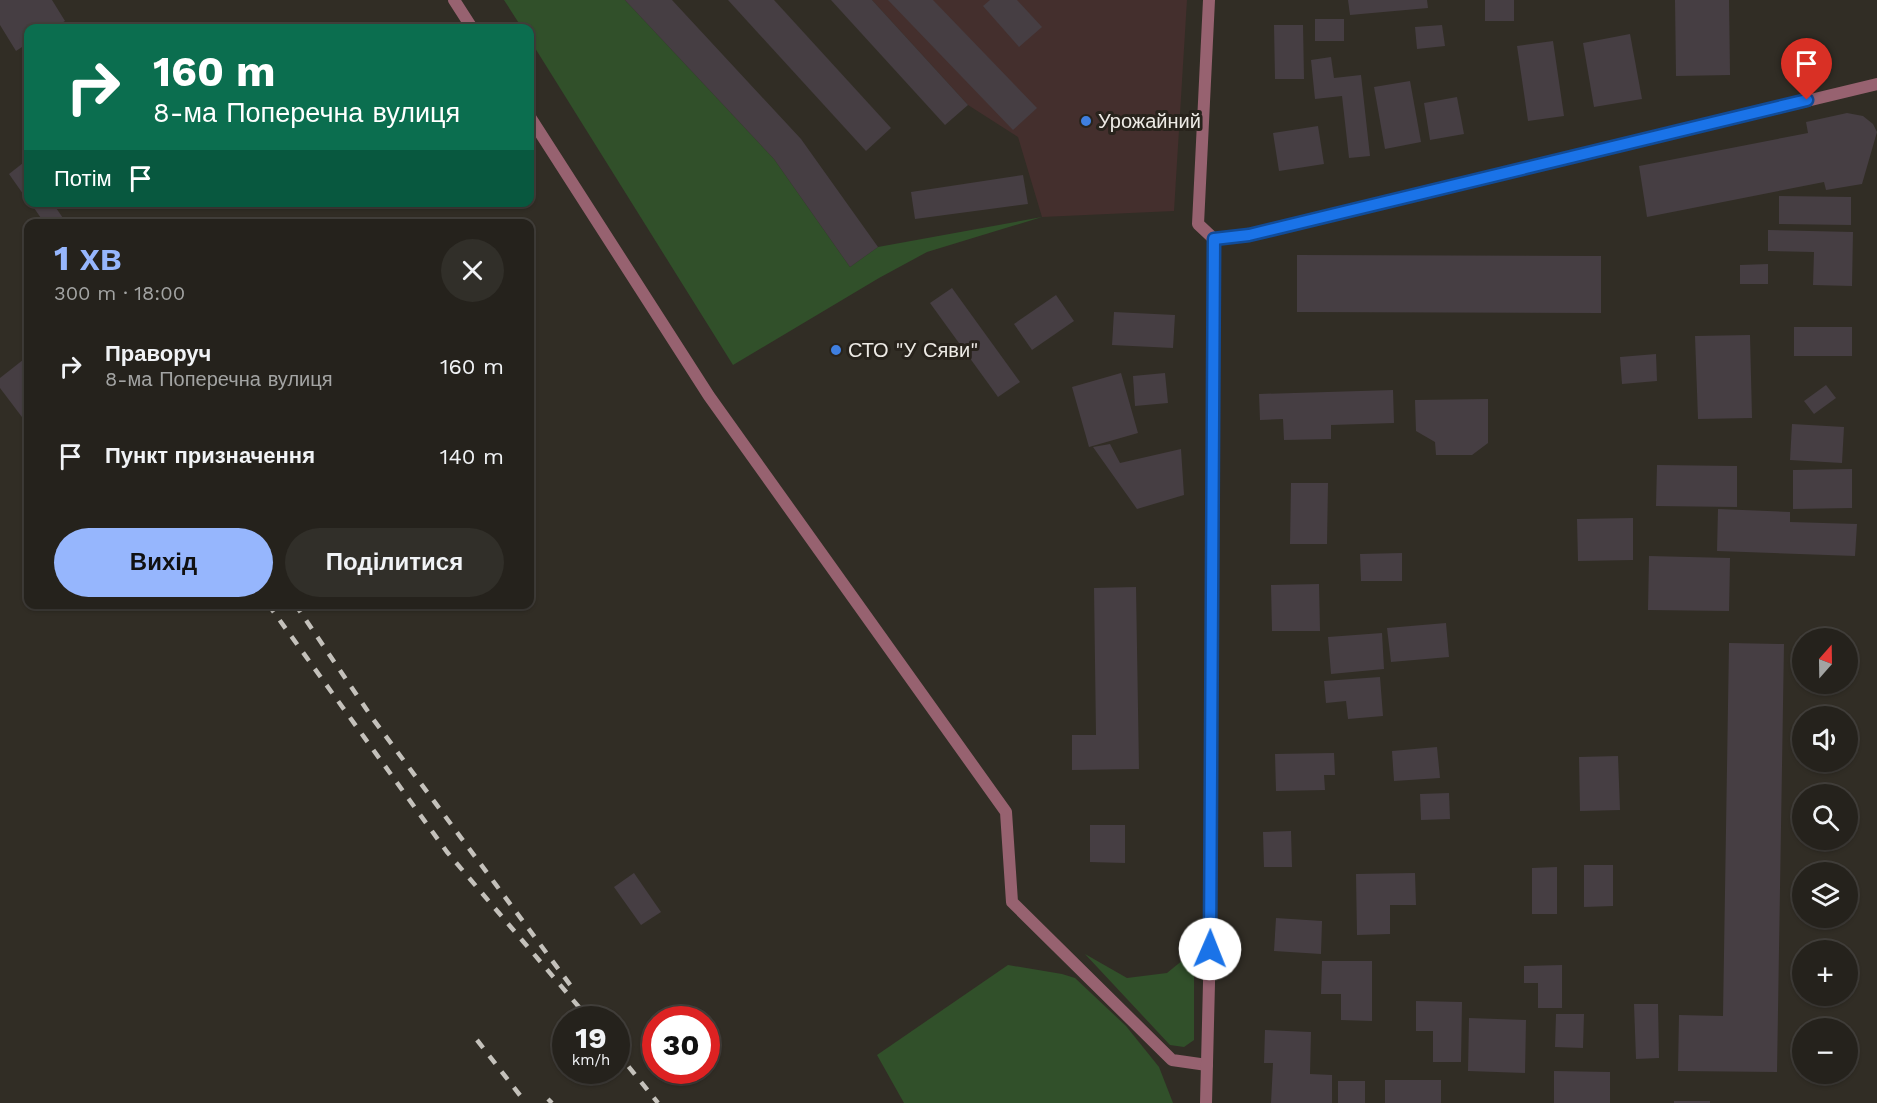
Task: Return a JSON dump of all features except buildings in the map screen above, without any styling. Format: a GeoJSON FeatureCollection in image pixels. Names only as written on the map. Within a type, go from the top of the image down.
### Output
{"type":"FeatureCollection","features":[{"type":"Feature","properties":{"kind":"street"},"geometry":{"type":"LineString","coordinates":[[454,0],[469,24]]}},
{"type":"Feature","properties":{"kind":"street"},"geometry":{"type":"LineString","coordinates":[[1206,1103],[1211,903],[1214,239],[1198,224],[1209,0]]}},
{"type":"Feature","properties":{"kind":"street"},"geometry":{"type":"LineString","coordinates":[[1214,239],[1249,235],[1877,84]]}},
{"type":"Feature","properties":{"kind":"street"},"geometry":{"type":"LineString","coordinates":[[534,123],[709,396],[1006,812],[1012,902],[1172,1060],[1207,1065]]}},
{"type":"Feature","properties":{"kind":"shaded area","name":"Урожайний"},"geometry":{"type":"Polygon","coordinates":[[[872,0],[1187,0],[1174,211],[1042,217],[1018,137],[968,105],[872,0]]]}},
{"type":"Feature","properties":{"kind":"green space"},"geometry":{"type":"Polygon","coordinates":[[[504,0],[625,0],[774,159],[850,267],[878,247],[1042,217],[927,252],[733,365],[534,46],[534,24],[519,24],[504,0]]]}},
{"type":"Feature","properties":{"kind":"green space"},"geometry":{"type":"Polygon","coordinates":[[[1194,951],[1194,1040],[1184,1047],[1170,1045],[1085,954],[1127,978],[1167,973],[1194,951]]]}},
{"type":"Feature","properties":{"kind":"green space"},"geometry":{"type":"Polygon","coordinates":[[[1008,965],[1075,978],[1126,1026],[1159,1067],[1173,1103],[904,1103],[877,1055],[1008,965]]]}},
{"type":"Feature","properties":{"kind":"railway"},"geometry":{"type":"LineString","coordinates":[[272,609],[447,852],[578,1006]]}},
{"type":"Feature","properties":{"kind":"railway"},"geometry":{"type":"LineString","coordinates":[[298,609],[373,719],[571,986]]}},
{"type":"Feature","properties":{"kind":"railway"},"geometry":{"type":"LineString","coordinates":[[477,1040],[526,1103]]}},
{"type":"Feature","properties":{"kind":"railway"},"geometry":{"type":"LineString","coordinates":[[630,1068],[658,1103]]}},
{"type":"Feature","properties":{"kind":"railway"},"geometry":{"type":"LineString","coordinates":[[548,1099],[552,1103]]}},
{"type":"Feature","properties":{"kind":"place","name":"Урожайний"},"geometry":{"type":"Point","coordinates":[1086,121]}},
{"type":"Feature","properties":{"kind":"place","name":"СТО \"У Сяви\""},"geometry":{"type":"Point","coordinates":[836,350]}},
{"type":"Feature","properties":{"kind":"route"},"geometry":{"type":"LineString","coordinates":[[1210,949],[1214,239],[1249,235],[1807,100]]}}]}
